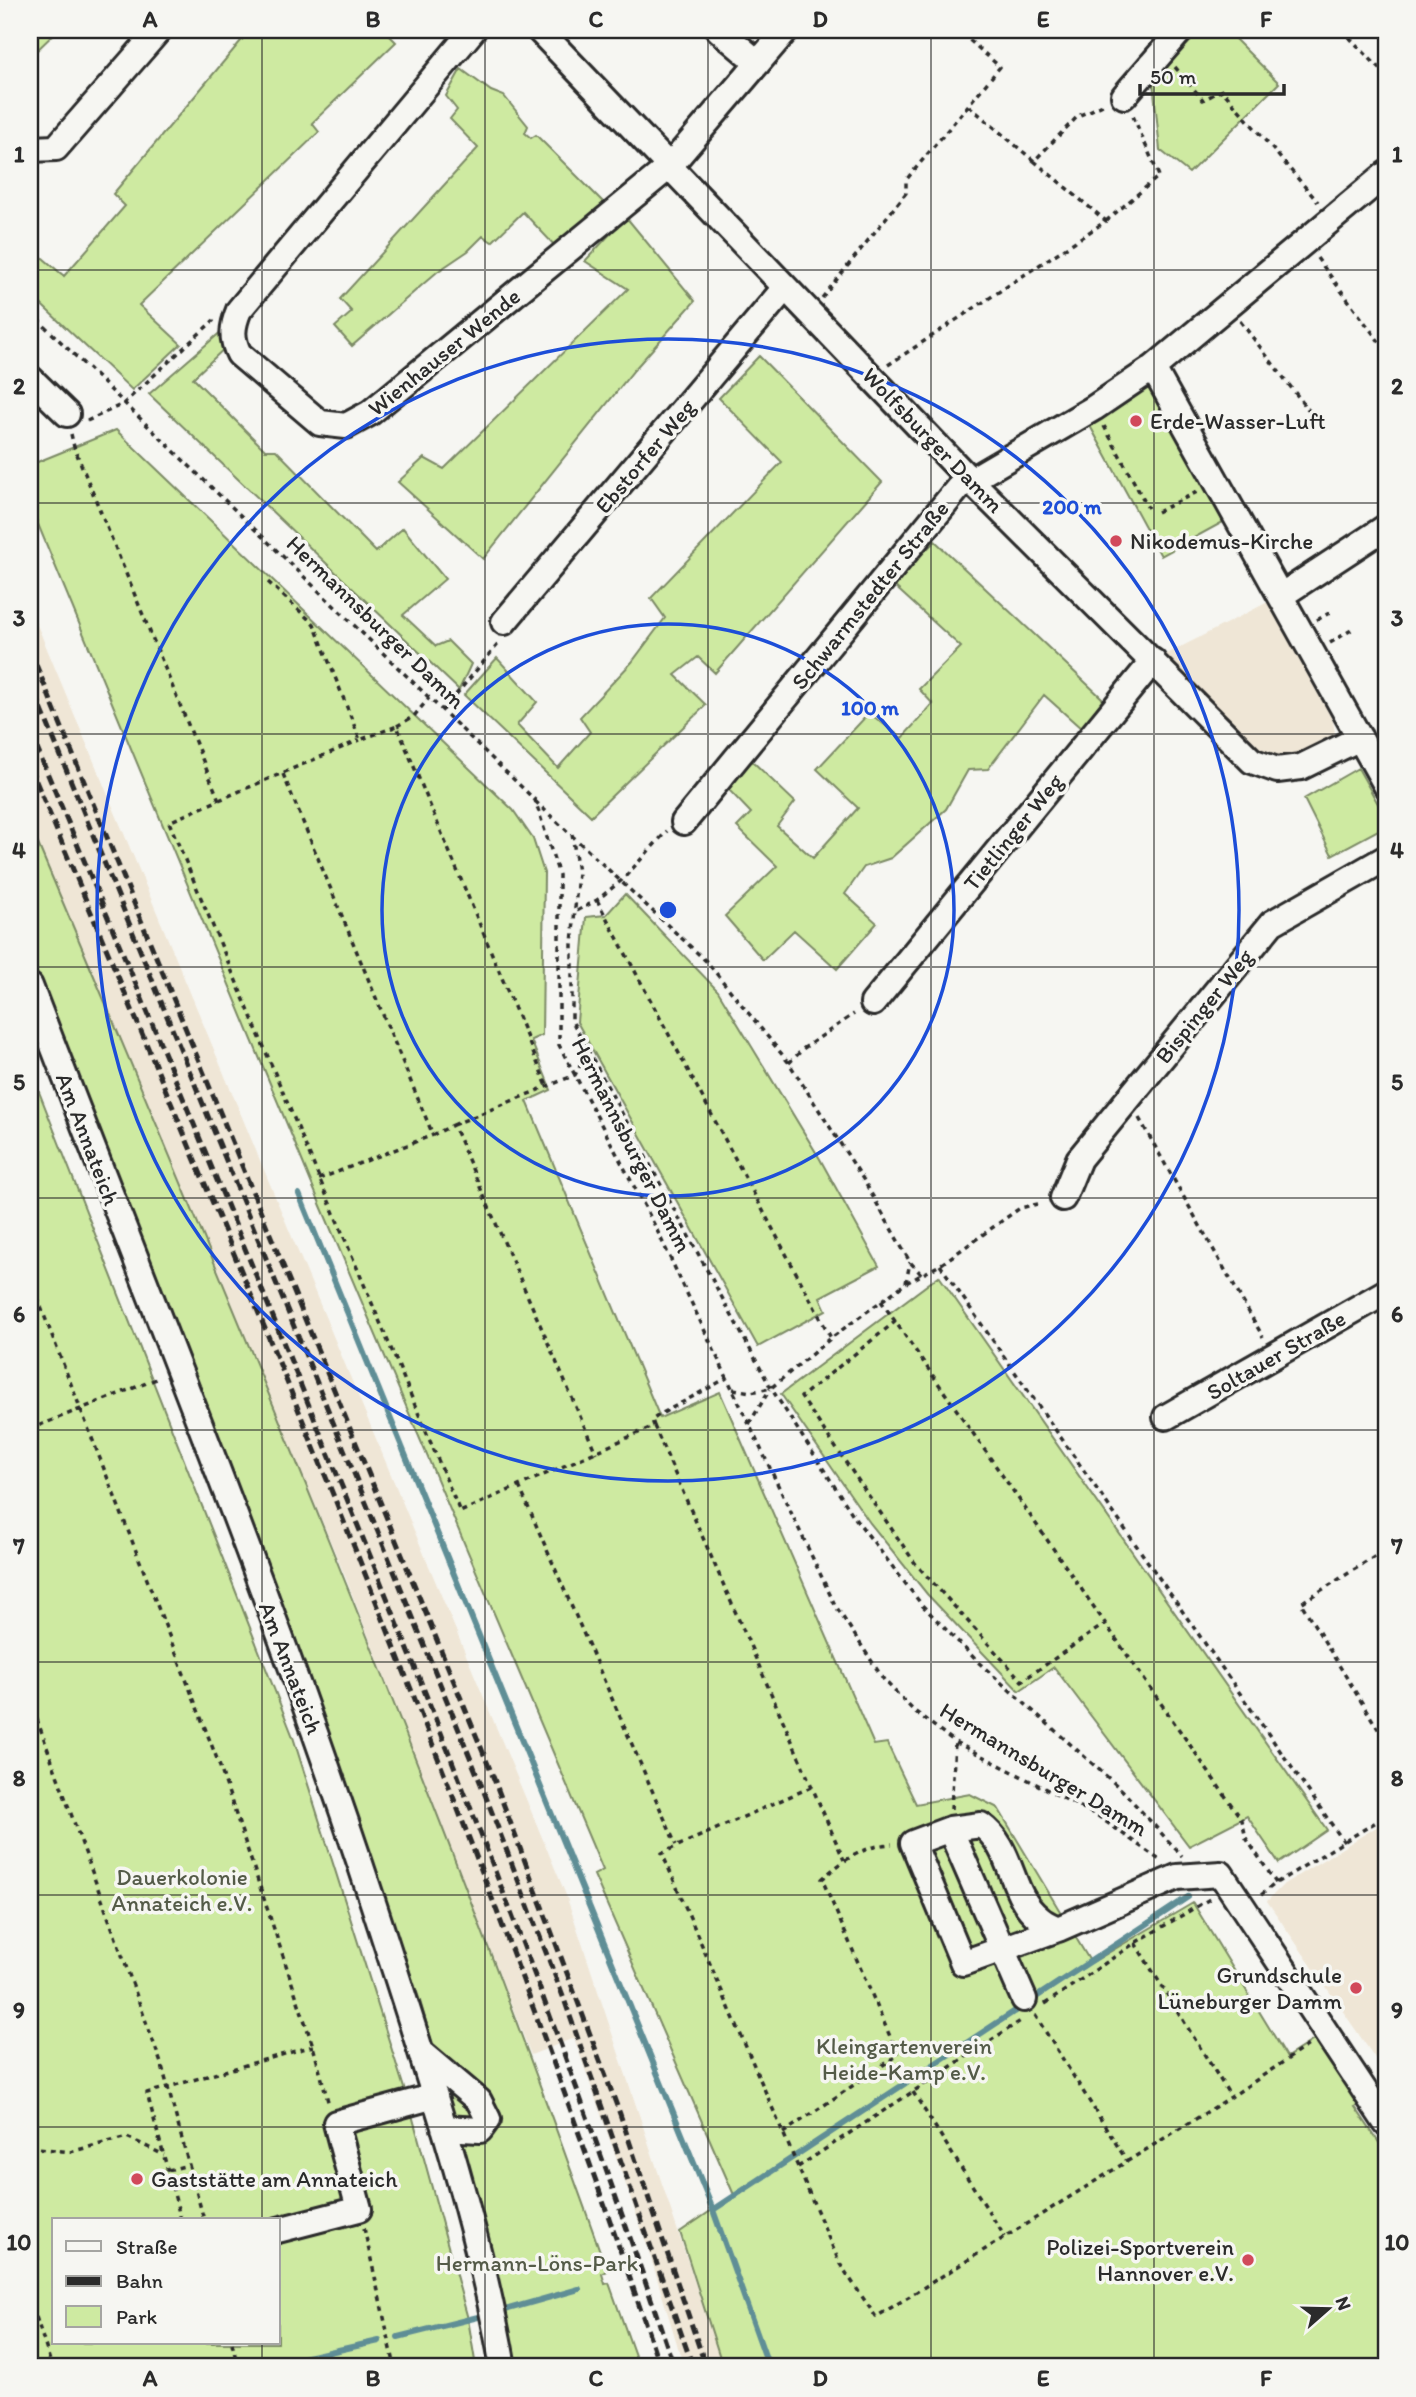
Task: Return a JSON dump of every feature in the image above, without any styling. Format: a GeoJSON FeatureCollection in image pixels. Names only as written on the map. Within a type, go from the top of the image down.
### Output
{"type":"FeatureCollection","features":[{"type":"Feature","properties":{"kind":"street"},"geometry":{"type":"LineString","coordinates":[[30,149],[56,148],[159,30]]}},
{"type":"Feature","properties":{"kind":"street"},"geometry":{"type":"LineString","coordinates":[[239,310],[473,30]]}},
{"type":"Feature","properties":{"kind":"street","name":"Wolfsburger Damm"},"geometry":{"type":"LineString","coordinates":[[539,30],[783,289],[810,313],[970,480],[1252,761],[1277,770],[1301,767],[1360,738]]}},
{"type":"Feature","properties":{"kind":"street"},"geometry":{"type":"LineString","coordinates":[[719,30],[758,63]]}},
{"type":"Feature","properties":{"kind":"street","name":"Wienhauser Wende"},"geometry":{"type":"LineString","coordinates":[[239,310],[232,326],[233,342],[239,354],[320,423],[346,426],[370,413],[669,167],[786,30]]}},
{"type":"Feature","properties":{"kind":"street"},"geometry":{"type":"LineString","coordinates":[[1124,96],[1181,30]]}},
{"type":"Feature","properties":{"kind":"street","name":"Schwarmstedter Straße"},"geometry":{"type":"LineString","coordinates":[[684,822],[959,487],[1094,408],[1153,368],[1386,174]]}},
{"type":"Feature","properties":{"kind":"street","name":"Ebstorfer Weg"},"geometry":{"type":"LineString","coordinates":[[504,622],[783,289]]}},
{"type":"Feature","properties":{"kind":"street"},"geometry":{"type":"LineString","coordinates":[[1153,368],[1386,785]]}},
{"type":"Feature","properties":{"kind":"street"},"geometry":{"type":"LineString","coordinates":[[30,378],[74,419]]}},
{"type":"Feature","properties":{"kind":"street"},"geometry":{"type":"LineString","coordinates":[[1282,595],[1386,527]]}},
{"type":"Feature","properties":{"kind":"street","name":"Tietlinger Weg"},"geometry":{"type":"LineString","coordinates":[[873,1003],[1153,661]]}},
{"type":"Feature","properties":{"kind":"street","name":"Bispinger Weg"},"geometry":{"type":"LineString","coordinates":[[1063,1198],[1079,1159],[1272,923],[1386,858]]}},
{"type":"Feature","properties":{"kind":"street","name":"Am Annateich"},"geometry":{"type":"LineString","coordinates":[[30,986],[337,1790],[435,2096],[490,2303],[503,2367]]}},
{"type":"Feature","properties":{"kind":"street","name":"Soltauer Straße"},"geometry":{"type":"LineString","coordinates":[[1166,1417],[1386,1292]]}},
{"type":"Feature","properties":{"kind":"street"},"geometry":{"type":"LineString","coordinates":[[1058,1929],[1037,1917],[1023,1898],[996,1835],[981,1825],[950,1829],[913,1843],[963,1963],[1058,1929],[1182,1869],[1225,1880],[1386,2123]]}},
{"type":"Feature","properties":{"kind":"street"},"geometry":{"type":"LineString","coordinates":[[950,1829],[1000,1949],[1034,2002]]}},
{"type":"Feature","properties":{"kind":"street"},"geometry":{"type":"LineString","coordinates":[[421,2053],[479,2101],[488,2119],[480,2130],[444,2128]]}},
{"type":"Feature","properties":{"kind":"street"},"geometry":{"type":"LineString","coordinates":[[280,2229],[359,2209],[337,2123],[435,2096]]}},
{"type":"Feature","properties":{"kind":"path"},"geometry":{"type":"LineString","coordinates":[[810,313],[906,193],[906,180],[1000,67],[958,30]]}},
{"type":"Feature","properties":{"kind":"path"},"geometry":{"type":"LineString","coordinates":[[1342,30],[1386,75]]}},
{"type":"Feature","properties":{"kind":"path"},"geometry":{"type":"LineString","coordinates":[[1161,51],[1203,100],[1222,90],[1333,219]]}},
{"type":"Feature","properties":{"kind":"path"},"geometry":{"type":"LineString","coordinates":[[871,376],[1106,221],[1159,176],[1124,96],[1078,116],[1034,161]]}},
{"type":"Feature","properties":{"kind":"path"},"geometry":{"type":"LineString","coordinates":[[968,106],[1106,221]]}},
{"type":"Feature","properties":{"kind":"path"},"geometry":{"type":"LineString","coordinates":[[1306,243],[1386,351]]}},
{"type":"Feature","properties":{"kind":"path"},"geometry":{"type":"LineString","coordinates":[[1229,306],[1312,416]]}},
{"type":"Feature","properties":{"kind":"path"},"geometry":{"type":"LineString","coordinates":[[74,419],[123,404],[214,320],[239,310]]}},
{"type":"Feature","properties":{"kind":"path","name":"Hermannsburger Damm"},"geometry":{"type":"LineString","coordinates":[[30,312],[535,800],[559,875],[559,1045],[653,1224],[835,1605],[884,1679],[913,1710],[955,1742],[1098,1816],[1171,1868],[1182,1869]]}},
{"type":"Feature","properties":{"kind":"path"},"geometry":{"type":"LineString","coordinates":[[1094,408],[1148,508]]}},
{"type":"Feature","properties":{"kind":"path"},"geometry":{"type":"LineString","coordinates":[[74,447],[219,800]]}},
{"type":"Feature","properties":{"kind":"path"},"geometry":{"type":"LineString","coordinates":[[1157,512],[1217,482]]}},
{"type":"Feature","properties":{"kind":"path"},"geometry":{"type":"LineString","coordinates":[[268,582],[314,624],[360,740]]}},
{"type":"Feature","properties":{"kind":"path"},"geometry":{"type":"LineString","coordinates":[[443,710],[507,634],[504,622]]}},
{"type":"Feature","properties":{"kind":"path"},"geometry":{"type":"LineString","coordinates":[[1313,652],[1353,629]]}},
{"type":"Feature","properties":{"kind":"path"},"geometry":{"type":"LineString","coordinates":[[429,698],[414,716],[397,726],[169,822],[460,1512],[654,1426]]}},
{"type":"Feature","properties":{"kind":"path"},"geometry":{"type":"LineString","coordinates":[[397,726],[547,1086]]}},
{"type":"Feature","properties":{"kind":"path"},"geometry":{"type":"LineString","coordinates":[[283,774],[433,1135]]}},
{"type":"Feature","properties":{"kind":"path"},"geometry":{"type":"LineString","coordinates":[[535,800],[707,962],[789,1063],[863,1179],[911,1262],[923,1276]]}},
{"type":"Feature","properties":{"kind":"path"},"geometry":{"type":"LineString","coordinates":[[576,911],[597,900],[622,880],[661,835],[684,822]]}},
{"type":"Feature","properties":{"kind":"path"},"geometry":{"type":"LineString","coordinates":[[572,834],[578,872],[572,944],[572,1021],[771,1388],[855,1518],[922,1605],[978,1662],[1102,1771],[1150,1819],[1182,1869]]}},
{"type":"Feature","properties":{"kind":"path"},"geometry":{"type":"LineString","coordinates":[[597,900],[831,1338]]}},
{"type":"Feature","properties":{"kind":"path"},"geometry":{"type":"LineString","coordinates":[[789,1063],[804,1048],[873,1003]]}},
{"type":"Feature","properties":{"kind":"path"},"geometry":{"type":"LineString","coordinates":[[319,1179],[433,1135],[575,1075],[587,1053]]}},
{"type":"Feature","properties":{"kind":"path"},"geometry":{"type":"LineString","coordinates":[[1128,1098],[1275,1357]]}},
{"type":"Feature","properties":{"kind":"path"},"geometry":{"type":"LineString","coordinates":[[453,1125],[596,1453]]}},
{"type":"Feature","properties":{"kind":"path"},"geometry":{"type":"LineString","coordinates":[[749,1424],[771,1388],[831,1338],[906,1283],[940,1265],[1020,1208],[1063,1198]]}},
{"type":"Feature","properties":{"kind":"path"},"geometry":{"type":"LineString","coordinates":[[906,1283],[911,1262]]}},
{"type":"Feature","properties":{"kind":"path"},"geometry":{"type":"LineString","coordinates":[[940,1265],[1344,1842]]}},
{"type":"Feature","properties":{"kind":"path"},"geometry":{"type":"LineString","coordinates":[[30,1279],[219,1764],[313,2046],[331,2114],[337,2123]]}},
{"type":"Feature","properties":{"kind":"path"},"geometry":{"type":"LineString","coordinates":[[881,1301],[1242,1820],[1245,1838],[1276,1883]]}},
{"type":"Feature","properties":{"kind":"path"},"geometry":{"type":"LineString","coordinates":[[896,1321],[801,1396],[915,1563],[1022,1681],[1106,1623]]}},
{"type":"Feature","properties":{"kind":"path"},"geometry":{"type":"LineString","coordinates":[[30,1429],[177,1371]]}},
{"type":"Feature","properties":{"kind":"path"},"geometry":{"type":"LineString","coordinates":[[727,1378],[652,1420],[844,1860]]}},
{"type":"Feature","properties":{"kind":"path"},"geometry":{"type":"LineString","coordinates":[[733,1390],[751,1392],[771,1388]]}},
{"type":"Feature","properties":{"kind":"path"},"geometry":{"type":"LineString","coordinates":[[519,1486],[676,1845]]}},
{"type":"Feature","properties":{"kind":"path"},"geometry":{"type":"LineString","coordinates":[[1386,1567],[1379,1554],[1301,1602],[1386,1742]]}},
{"type":"Feature","properties":{"kind":"path"},"geometry":{"type":"LineString","coordinates":[[30,1700],[163,2066],[203,2218]]}},
{"type":"Feature","properties":{"kind":"path"},"geometry":{"type":"LineString","coordinates":[[950,1829],[955,1742]]}},
{"type":"Feature","properties":{"kind":"path"},"geometry":{"type":"LineString","coordinates":[[811,1787],[662,1853],[841,2264],[876,2317],[1289,2060]]}},
{"type":"Feature","properties":{"kind":"path"},"geometry":{"type":"LineString","coordinates":[[1245,1909],[1276,1883],[1386,1816]]}},
{"type":"Feature","properties":{"kind":"path"},"geometry":{"type":"LineString","coordinates":[[783,2133],[898,2056],[822,1879],[844,1860],[882,1844],[913,1843]]}},
{"type":"Feature","properties":{"kind":"path"},"geometry":{"type":"LineString","coordinates":[[1034,2002],[1135,1943],[1225,1880]]}},
{"type":"Feature","properties":{"kind":"path"},"geometry":{"type":"LineString","coordinates":[[1135,1943],[1231,2097]]}},
{"type":"Feature","properties":{"kind":"path"},"geometry":{"type":"LineString","coordinates":[[798,2167],[1033,2012],[1128,2161]]}},
{"type":"Feature","properties":{"kind":"path"},"geometry":{"type":"LineString","coordinates":[[180,2218],[147,2093],[313,2046]]}},
{"type":"Feature","properties":{"kind":"path"},"geometry":{"type":"LineString","coordinates":[[913,2092],[1005,2236]]}},
{"type":"Feature","properties":{"kind":"path"},"geometry":{"type":"LineString","coordinates":[[30,2147],[70,2152],[127,2137],[164,2155]]}},
{"type":"Feature","properties":{"kind":"path"},"geometry":{"type":"LineString","coordinates":[[167,2170],[189,2165]]}},
{"type":"Feature","properties":{"kind":"path"},"geometry":{"type":"LineString","coordinates":[[359,2209],[395,2367]]}},
{"type":"Feature","properties":{"kind":"path"},"geometry":{"type":"LineString","coordinates":[[30,2298],[52,2367]]}},
{"type":"Feature","properties":{"kind":"path"},"geometry":{"type":"LineString","coordinates":[[232,2344],[238,2367]]}},
{"type":"Feature","properties":{"kind":"shaded area"},"geometry":{"type":"Polygon","coordinates":[[[1268,602],[1333,721],[1335,733],[1326,741],[1288,758],[1270,756],[1259,748],[1165,655],[1268,602]]]}},
{"type":"Feature","properties":{"kind":"shaded area"},"geometry":{"type":"Polygon","coordinates":[[[30,608],[566,1895],[723,2367],[684,2367],[646,2242],[574,2038],[531,2055],[345,1576],[30,825],[30,608]]]}},
{"type":"Feature","properties":{"kind":"shaded area","name":"Grundschule Lüneburger Damm"},"geometry":{"type":"Polygon","coordinates":[[[1386,1821],[1386,2074],[1267,1901],[1284,1884],[1386,1821]]]}},
{"type":"Feature","properties":{"kind":"green space"},"geometry":{"type":"Polygon","coordinates":[[[30,30],[58,30],[30,57],[30,30]]]}},
{"type":"Feature","properties":{"kind":"green space"},"geometry":{"type":"Polygon","coordinates":[[[250,30],[384,30],[396,42],[312,123],[319,132],[139,305],[181,344],[132,390],[30,294],[30,247],[64,276],[125,206],[113,194],[250,30]]]}},
{"type":"Feature","properties":{"kind":"green space"},"geometry":{"type":"Polygon","coordinates":[[[1201,30],[1226,30],[1279,83],[1189,173],[1160,150],[1153,81],[1201,30]]]}},
{"type":"Feature","properties":{"kind":"green space"},"geometry":{"type":"Polygon","coordinates":[[[461,69],[491,91],[504,96],[528,126],[525,133],[531,138],[536,135],[607,206],[556,247],[523,212],[492,242],[483,236],[468,251],[437,272],[352,346],[335,327],[352,312],[340,299],[478,148],[450,119],[457,110],[446,96],[461,69]]]}},
{"type":"Feature","properties":{"kind":"green space"},"geometry":{"type":"Polygon","coordinates":[[[626,217],[695,301],[634,370],[483,559],[398,482],[424,458],[444,469],[628,289],[585,261],[626,217]]]}},
{"type":"Feature","properties":{"kind":"green space"},"geometry":{"type":"Polygon","coordinates":[[[223,330],[228,345],[193,378],[265,450],[276,450],[376,552],[403,528],[445,579],[403,615],[436,646],[448,641],[471,664],[459,690],[149,394],[223,330]]]}},
{"type":"Feature","properties":{"kind":"green space"},"geometry":{"type":"Polygon","coordinates":[[[759,356],[882,482],[715,673],[698,657],[675,675],[706,705],[591,816],[464,695],[497,658],[537,702],[517,725],[558,768],[590,732],[580,717],[632,662],[665,618],[651,598],[782,462],[719,398],[759,356]]]}},
{"type":"Feature","properties":{"kind":"green space"},"geometry":{"type":"Polygon","coordinates":[[[1156,382],[1223,522],[1161,556],[1089,424],[1156,382]]]}},
{"type":"Feature","properties":{"kind":"green space","name":"Kleingartenverein Heide-Kamp e.V."},"geometry":{"type":"Polygon","coordinates":[[[116,430],[513,810],[533,839],[544,873],[542,1035],[531,1040],[551,1090],[527,1101],[660,1418],[720,1392],[874,1745],[887,1743],[916,1804],[970,1794],[998,1808],[1091,1963],[1193,1903],[1287,2057],[1326,2032],[1371,2100],[1355,2107],[1386,2153],[1386,2367],[723,2367],[680,2232],[734,2195],[594,1875],[603,1870],[313,1187],[30,505],[30,465],[116,430]]]}},
{"type":"Feature","properties":{"kind":"green space"},"geometry":{"type":"Polygon","coordinates":[[[935,541],[1103,699],[1082,729],[1044,695],[988,769],[968,770],[946,809],[891,858],[864,867],[845,894],[877,923],[837,969],[794,930],[763,960],[725,916],[777,866],[737,827],[751,813],[728,789],[749,758],[795,802],[777,826],[813,858],[858,808],[817,769],[869,713],[902,738],[933,704],[919,689],[961,647],[892,584],[935,541]]]}},
{"type":"Feature","properties":{"kind":"green space"},"geometry":{"type":"Polygon","coordinates":[[[1358,768],[1386,818],[1386,826],[1332,855],[1304,799],[1358,768]]]}},
{"type":"Feature","properties":{"kind":"green space","name":"Hermann-Löns-Park"},"geometry":{"type":"Polygon","coordinates":[[[30,825],[256,1363],[402,1724],[541,2088],[607,2271],[602,2274],[605,2284],[609,2283],[639,2367],[496,2367],[449,2101],[420,2001],[321,1712],[30,963],[30,825]]]}},
{"type":"Feature","properties":{"kind":"green space"},"geometry":{"type":"Polygon","coordinates":[[[625,894],[718,991],[820,1159],[879,1266],[820,1297],[826,1310],[758,1347],[577,1022],[586,917],[606,915],[625,894]]]}},
{"type":"Feature","properties":{"kind":"green space","name":"Dauerkolonie Annateich e.V."},"geometry":{"type":"Polygon","coordinates":[[[30,1069],[293,1737],[409,2104],[468,2319],[476,2367],[30,2367],[30,1069]]]}},
{"type":"Feature","properties":{"kind":"green space"},"geometry":{"type":"Polygon","coordinates":[[[939,1276],[1327,1830],[1279,1863],[1247,1816],[1189,1846],[1054,1667],[1019,1691],[927,1594],[870,1523],[781,1394],[939,1276]]]}},
{"type":"Feature","properties":{"kind":"waterway"},"geometry":{"type":"LineString","coordinates":[[299,1194],[713,2210],[769,2367]]}},
{"type":"Feature","properties":{"kind":"waterway"},"geometry":{"type":"LineString","coordinates":[[713,2210],[1188,1897]]}},
{"type":"Feature","properties":{"kind":"waterway"},"geometry":{"type":"LineString","coordinates":[[498,2312],[579,2289]]}},
{"type":"Feature","properties":{"kind":"waterway"},"geometry":{"type":"LineString","coordinates":[[398,2337],[482,2316]]}},
{"type":"Feature","properties":{"kind":"waterway"},"geometry":{"type":"LineString","coordinates":[[262,2367],[379,2341]]}},
{"type":"Feature","properties":{"kind":"railway"},"geometry":{"type":"LineString","coordinates":[[30,650],[494,1779],[620,2114],[706,2367]]}},
{"type":"Feature","properties":{"kind":"railway"},"geometry":{"type":"LineString","coordinates":[[30,681],[481,1784],[564,1999],[693,2367]]}},
{"type":"Feature","properties":{"kind":"railway"},"geometry":{"type":"LineString","coordinates":[[30,732],[254,1270],[464,1792],[552,2021],[674,2367]]}},
{"type":"Feature","properties":{"kind":"railway"},"geometry":{"type":"LineString","coordinates":[[30,767],[279,1362],[439,1761],[590,2164],[660,2367]]}},
{"type":"Feature","properties":{"kind":"place","name":"Erde-Wasser-Luft"},"geometry":{"type":"Point","coordinates":[1136,421]}},
{"type":"Feature","properties":{"kind":"place","name":"Nikodemus-Kirche"},"geometry":{"type":"Point","coordinates":[1116,541]}},
{"type":"Feature","properties":{"kind":"place","name":"Grundschule Lüneburger Damm"},"geometry":{"type":"Point","coordinates":[1356,1988]}},
{"type":"Feature","properties":{"kind":"place","name":"Gaststätte am Annateich"},"geometry":{"type":"Point","coordinates":[137,2179]}},
{"type":"Feature","properties":{"kind":"place","name":"Polizei-Sportverein Hannover e.V."},"geometry":{"type":"Point","coordinates":[1248,2260]}}]}
